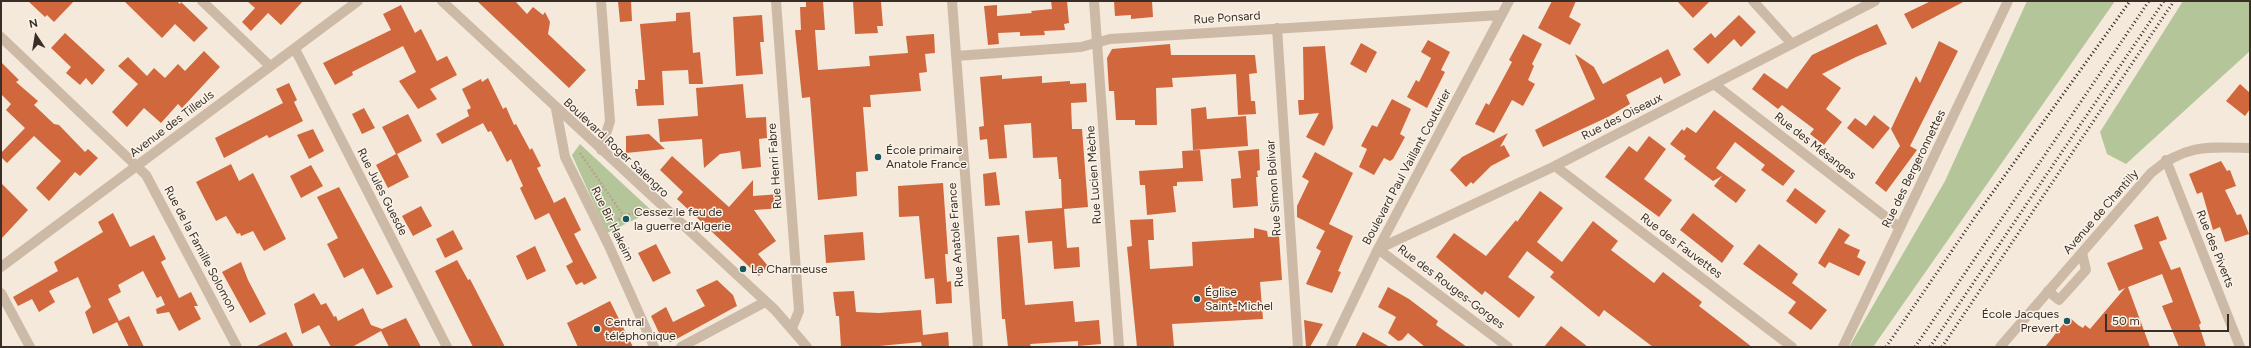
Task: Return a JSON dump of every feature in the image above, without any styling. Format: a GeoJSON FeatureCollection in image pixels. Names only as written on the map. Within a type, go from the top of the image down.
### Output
{"type":"FeatureCollection","features":[{"type":"Feature","properties":{"kind":"street"},"geometry":{"type":"LineString","coordinates":[[202,1],[270,66]]}},
{"type":"Feature","properties":{"kind":"street","name":"Avenue des Tilleuls"},"geometry":{"type":"LineString","coordinates":[[1,267],[358,1]]}},
{"type":"Feature","properties":{"kind":"street","name":"Boulevard Roger Salengro"},"geometry":{"type":"LineString","coordinates":[[442,1],[660,206],[766,302],[792,328],[807,347]]}},
{"type":"Feature","properties":{"kind":"street"},"geometry":{"type":"LineString","coordinates":[[601,1],[610,121],[601,150]]}},
{"type":"Feature","properties":{"kind":"street","name":"Rue Henri Fabre"},"geometry":{"type":"LineString","coordinates":[[776,1],[799,311],[792,328]]}},
{"type":"Feature","properties":{"kind":"street","name":"Rue Anatole France"},"geometry":{"type":"LineString","coordinates":[[952,1],[978,347]]}},
{"type":"Feature","properties":{"kind":"street","name":"Rue Lucien Mèche"},"geometry":{"type":"LineString","coordinates":[[1094,1],[1119,347]]}},
{"type":"Feature","properties":{"kind":"street","name":"Boulevard Paul Vaillant Couturier"},"geometry":{"type":"LineString","coordinates":[[1331,347],[1378,249],[1509,1]]}},
{"type":"Feature","properties":{"kind":"street"},"geometry":{"type":"LineString","coordinates":[[1753,1],[1792,44]]}},
{"type":"Feature","properties":{"kind":"street","name":"Rue des Oiseaux"},"geometry":{"type":"LineString","coordinates":[[1378,249],[1555,166],[1875,1]]}},
{"type":"Feature","properties":{"kind":"street","name":"Rue des Bergeronnettes"},"geometry":{"type":"LineString","coordinates":[[1843,347],[2008,1]]}},
{"type":"Feature","properties":{"kind":"street","name":"Rue Ponsard"},"geometry":{"type":"LineString","coordinates":[[956,56],[1081,47],[1110,39],[1501,15]]}},
{"type":"Feature","properties":{"kind":"street","name":"Rue Simon Bolivar"},"geometry":{"type":"LineString","coordinates":[[1277,28],[1298,347]]}},
{"type":"Feature","properties":{"kind":"street","name":"Rue de la Famille Solomon"},"geometry":{"type":"LineString","coordinates":[[1,37],[146,175],[237,347]]}},
{"type":"Feature","properties":{"kind":"street","name":"Rue Jules Guesde"},"geometry":{"type":"LineString","coordinates":[[295,49],[447,347]]}},
{"type":"Feature","properties":{"kind":"street","name":"Rue des Mésanges"},"geometry":{"type":"LineString","coordinates":[[1714,84],[1900,228]]}},
{"type":"Feature","properties":{"kind":"street","name":"Rue Bir Hakeim"},"geometry":{"type":"LineString","coordinates":[[556,109],[565,157],[609,246],[654,347]]}},
{"type":"Feature","properties":{"kind":"street","name":"Avenue de Chantilly"},"geometry":{"type":"LineString","coordinates":[[2000,347],[2151,173],[2166,160],[2189,150],[2210,148],[2250,148]]}},
{"type":"Feature","properties":{"kind":"street","name":"Rue des Piverts"},"geometry":{"type":"LineString","coordinates":[[2166,160],[2240,347]]}},
{"type":"Feature","properties":{"kind":"street","name":"Rue des Fauvettes"},"geometry":{"type":"LineString","coordinates":[[1555,166],[1792,347]]}},
{"type":"Feature","properties":{"kind":"street","name":"Rue des Rouges-Gorges"},"geometry":{"type":"LineString","coordinates":[[1378,249],[1508,347]]}},
{"type":"Feature","properties":{"kind":"street"},"geometry":{"type":"LineString","coordinates":[[1,293],[30,347]]}},
{"type":"Feature","properties":{"kind":"street"},"geometry":{"type":"LineString","coordinates":[[681,347],[766,302]]}},
{"type":"Feature","properties":{"kind":"path"},"geometry":{"type":"LineString","coordinates":[[561,136],[577,149],[623,215],[652,211],[660,206]]}},
{"type":"Feature","properties":{"kind":"green space"},"geometry":{"type":"Polygon","coordinates":[[[2027,1],[2115,1],[1873,347],[1849,347],[1945,181],[2027,1]]]}},
{"type":"Feature","properties":{"kind":"green space"},"geometry":{"type":"Polygon","coordinates":[[[2183,1],[2250,1],[2250,51],[2126,164],[2107,154],[2100,132],[2183,1]]]}},
{"type":"Feature","properties":{"kind":"green space"},"geometry":{"type":"Polygon","coordinates":[[[580,144],[652,211],[607,233],[572,155],[580,144]]]}},
{"type":"Feature","properties":{"kind":"building"},"geometry":{"type":"Polygon","coordinates":[[[28,1],[74,1],[54,22],[47,15],[45,17],[28,1]]]}},
{"type":"Feature","properties":{"kind":"building"},"geometry":{"type":"Polygon","coordinates":[[[124,1],[177,1],[180,4],[181,2],[208,28],[194,42],[175,24],[162,38],[124,1]]]}},
{"type":"Feature","properties":{"kind":"building"},"geometry":{"type":"Polygon","coordinates":[[[247,1],[303,1],[281,25],[268,13],[251,31],[242,22],[255,8],[247,1]]]}},
{"type":"Feature","properties":{"kind":"building"},"geometry":{"type":"Polygon","coordinates":[[[477,1],[515,1],[527,14],[533,7],[543,15],[545,12],[550,22],[548,34],[586,70],[569,88],[477,1]]]}},
{"type":"Feature","properties":{"kind":"building"},"geometry":{"type":"Polygon","coordinates":[[[618,1],[631,1],[632,21],[620,22],[618,1]]]}},
{"type":"Feature","properties":{"kind":"building"},"geometry":{"type":"Polygon","coordinates":[[[806,1],[823,1],[825,30],[815,30],[818,70],[870,66],[869,56],[908,53],[906,36],[934,34],[935,53],[925,54],[927,72],[919,73],[921,91],[870,95],[871,107],[863,107],[868,171],[856,172],[857,196],[818,200],[810,97],[802,98],[795,30],[801,30],[800,7],[806,7],[806,1]]]}},
{"type":"Feature","properties":{"kind":"building"},"geometry":{"type":"Polygon","coordinates":[[[853,1],[881,2],[883,26],[877,26],[878,33],[855,34],[853,1]]]}},
{"type":"Feature","properties":{"kind":"building"},"geometry":{"type":"Polygon","coordinates":[[[1051,1],[1067,1],[1069,23],[1064,24],[1065,30],[1044,31],[1045,35],[1020,36],[1020,32],[998,33],[999,44],[988,45],[984,6],[997,5],[997,16],[1032,13],[1031,11],[1052,9],[1051,1]]]}},
{"type":"Feature","properties":{"kind":"building"},"geometry":{"type":"Polygon","coordinates":[[[1114,1],[1152,1],[1153,17],[1131,19],[1131,15],[1115,16],[1114,1]]]}},
{"type":"Feature","properties":{"kind":"building"},"geometry":{"type":"Polygon","coordinates":[[[1552,1],[1576,1],[1569,17],[1581,24],[1570,45],[1538,28],[1552,1]]]}},
{"type":"Feature","properties":{"kind":"building"},"geometry":{"type":"Polygon","coordinates":[[[1677,1],[1710,1],[1693,18],[1677,1]]]}},
{"type":"Feature","properties":{"kind":"building"},"geometry":{"type":"Polygon","coordinates":[[[1931,1],[1965,1],[1912,29],[1904,14],[1931,1]]]}},
{"type":"Feature","properties":{"kind":"building"},"geometry":{"type":"Polygon","coordinates":[[[401,5],[415,33],[421,29],[437,61],[447,56],[457,75],[430,89],[437,99],[418,109],[399,81],[416,72],[403,46],[352,72],[353,75],[335,85],[323,63],[391,30],[383,14],[401,5]]]}},
{"type":"Feature","properties":{"kind":"building"},"geometry":{"type":"Polygon","coordinates":[[[690,12],[693,53],[700,52],[703,84],[689,84],[688,70],[662,71],[664,105],[637,106],[635,89],[638,89],[638,80],[645,80],[640,24],[676,21],[676,13],[690,12]]]}},
{"type":"Feature","properties":{"kind":"building"},"geometry":{"type":"Polygon","coordinates":[[[762,15],[764,42],[760,42],[763,74],[736,76],[733,17],[762,15]]]}},
{"type":"Feature","properties":{"kind":"building"},"geometry":{"type":"Polygon","coordinates":[[[1739,15],[1756,32],[1741,47],[1734,39],[1708,64],[1693,49],[1711,33],[1715,38],[1739,15]]]}},
{"type":"Feature","properties":{"kind":"building"},"geometry":{"type":"Polygon","coordinates":[[[1877,24],[1887,44],[1822,74],[1841,88],[1826,109],[1842,122],[1824,145],[1810,134],[1814,129],[1782,105],[1778,109],[1752,89],[1764,73],[1787,89],[1812,55],[1877,24]]]}},
{"type":"Feature","properties":{"kind":"building"},"geometry":{"type":"Polygon","coordinates":[[[65,33],[105,70],[92,85],[86,78],[80,85],[66,73],[71,67],[51,48],[65,33]]]}},
{"type":"Feature","properties":{"kind":"building"},"geometry":{"type":"Polygon","coordinates":[[[1523,34],[1542,44],[1532,64],[1534,66],[1528,80],[1535,84],[1523,106],[1512,100],[1494,133],[1475,124],[1486,103],[1489,105],[1512,62],[1509,60],[1523,34]]]}},
{"type":"Feature","properties":{"kind":"building"},"geometry":{"type":"Polygon","coordinates":[[[1428,40],[1450,52],[1441,70],[1445,72],[1427,108],[1407,97],[1416,80],[1419,82],[1431,58],[1421,52],[1428,40]]]}},
{"type":"Feature","properties":{"kind":"building"},"geometry":{"type":"Polygon","coordinates":[[[1939,41],[1958,51],[1910,146],[1917,150],[1886,192],[1875,183],[1900,146],[1891,129],[1916,76],[1920,83],[1939,41]]]}},
{"type":"Feature","properties":{"kind":"building"},"geometry":{"type":"Polygon","coordinates":[[[1361,43],[1377,52],[1366,73],[1350,64],[1361,43]]]}},
{"type":"Feature","properties":{"kind":"building"},"geometry":{"type":"Polygon","coordinates":[[[1170,44],[1171,55],[1255,55],[1257,73],[1249,74],[1251,101],[1255,101],[1256,114],[1238,115],[1236,74],[1172,78],[1173,87],[1156,88],[1157,125],[1135,125],[1135,120],[1116,120],[1114,91],[1109,91],[1107,58],[1112,49],[1170,44]]]}},
{"type":"Feature","properties":{"kind":"building"},"geometry":{"type":"Polygon","coordinates":[[[1325,46],[1333,128],[1324,146],[1306,137],[1319,113],[1299,115],[1298,100],[1304,100],[1303,47],[1325,46]]]}},
{"type":"Feature","properties":{"kind":"building"},"geometry":{"type":"Polygon","coordinates":[[[1668,49],[1681,75],[1664,84],[1661,77],[1626,95],[1630,104],[1608,117],[1543,147],[1535,130],[1595,99],[1575,54],[1594,67],[1603,84],[1668,49]]]}},
{"type":"Feature","properties":{"kind":"building"},"geometry":{"type":"Polygon","coordinates":[[[204,51],[220,67],[182,108],[178,104],[161,123],[144,108],[127,127],[112,112],[138,84],[118,66],[128,57],[147,76],[154,68],[165,78],[178,64],[185,71],[204,51]]]}},
{"type":"Feature","properties":{"kind":"building"},"geometry":{"type":"Polygon","coordinates":[[[1,62],[19,80],[16,82],[38,101],[34,105],[54,124],[59,125],[85,152],[88,149],[98,158],[80,176],[75,172],[49,201],[36,188],[61,161],[34,136],[7,163],[1,157],[1,153],[25,128],[6,110],[11,104],[1,94],[1,62]]]}},
{"type":"Feature","properties":{"kind":"building"},"geometry":{"type":"Polygon","coordinates":[[[1002,75],[1002,79],[1042,76],[1042,83],[1070,81],[1070,84],[1086,83],[1087,102],[1071,103],[1072,129],[1082,129],[1088,207],[1064,209],[1067,248],[1079,247],[1080,267],[1054,269],[1052,241],[1028,243],[1025,211],[1062,208],[1061,179],[1059,179],[1057,157],[1033,158],[1031,123],[1004,125],[1007,158],[989,159],[987,139],[980,140],[979,127],[984,126],[980,77],[1002,75]]]}},
{"type":"Feature","properties":{"kind":"building"},"geometry":{"type":"Polygon","coordinates":[[[488,78],[503,109],[506,107],[514,125],[516,124],[530,150],[532,148],[541,166],[537,168],[554,203],[565,197],[581,230],[574,234],[597,278],[584,285],[582,282],[576,285],[566,266],[573,262],[549,213],[535,220],[520,188],[523,186],[511,159],[507,162],[491,131],[488,132],[483,123],[442,144],[436,134],[469,116],[467,110],[471,108],[462,89],[481,79],[482,82],[488,78]]]}},
{"type":"Feature","properties":{"kind":"building"},"geometry":{"type":"Polygon","coordinates":[[[289,83],[297,100],[294,102],[303,121],[269,138],[267,135],[224,158],[215,138],[283,103],[276,89],[289,83]]]}},
{"type":"Feature","properties":{"kind":"building"},"geometry":{"type":"Polygon","coordinates":[[[743,84],[746,118],[766,117],[767,138],[759,139],[761,167],[742,169],[740,151],[720,154],[704,168],[702,139],[660,142],[658,119],[698,116],[696,88],[743,84]]]}},
{"type":"Feature","properties":{"kind":"building"},"geometry":{"type":"Polygon","coordinates":[[[2240,84],[2250,93],[2250,109],[2245,116],[2226,101],[2240,84]]]}},
{"type":"Feature","properties":{"kind":"building"},"geometry":{"type":"Polygon","coordinates":[[[1392,99],[1411,109],[1400,134],[1405,137],[1393,159],[1390,161],[1384,158],[1374,175],[1359,167],[1367,149],[1361,146],[1372,125],[1377,127],[1392,99]]]}},
{"type":"Feature","properties":{"kind":"building"},"geometry":{"type":"Polygon","coordinates":[[[1206,107],[1207,119],[1246,116],[1248,146],[1193,150],[1191,109],[1206,107]]]}},
{"type":"Feature","properties":{"kind":"building"},"geometry":{"type":"Polygon","coordinates":[[[364,108],[375,128],[362,134],[352,114],[364,108]]]}},
{"type":"Feature","properties":{"kind":"building"},"geometry":{"type":"Polygon","coordinates":[[[1714,110],[1795,171],[1783,186],[1761,170],[1765,165],[1735,142],[1716,168],[1746,190],[1736,203],[1714,186],[1722,176],[1713,181],[1684,159],[1686,156],[1670,144],[1682,129],[1684,131],[1687,127],[1696,133],[1714,110]]]}},
{"type":"Feature","properties":{"kind":"building"},"geometry":{"type":"Polygon","coordinates":[[[408,114],[422,141],[397,154],[409,177],[388,188],[376,165],[396,154],[382,127],[408,114]]]}},
{"type":"Feature","properties":{"kind":"building"},"geometry":{"type":"Polygon","coordinates":[[[1874,115],[1890,128],[1873,149],[1847,128],[1855,118],[1866,126],[1874,115]]]}},
{"type":"Feature","properties":{"kind":"building"},"geometry":{"type":"Polygon","coordinates":[[[313,129],[324,151],[309,159],[297,135],[313,129]]]}},
{"type":"Feature","properties":{"kind":"building"},"geometry":{"type":"Polygon","coordinates":[[[1508,133],[1500,147],[1504,145],[1510,156],[1491,166],[1473,184],[1471,182],[1466,187],[1450,170],[1462,157],[1508,133]]]}},
{"type":"Feature","properties":{"kind":"building"},"geometry":{"type":"Polygon","coordinates":[[[649,134],[665,149],[626,153],[626,136],[649,134]]]}},
{"type":"Feature","properties":{"kind":"building"},"geometry":{"type":"Polygon","coordinates":[[[1649,136],[1666,149],[1644,179],[1672,200],[1659,217],[1605,177],[1629,146],[1637,152],[1649,136]]]}},
{"type":"Feature","properties":{"kind":"building"},"geometry":{"type":"Polygon","coordinates":[[[1259,149],[1260,170],[1257,171],[1258,177],[1256,177],[1258,206],[1233,208],[1231,179],[1241,178],[1238,151],[1259,149]]]}},
{"type":"Feature","properties":{"kind":"building"},"geometry":{"type":"Polygon","coordinates":[[[1200,150],[1203,181],[1177,182],[1177,186],[1173,186],[1176,212],[1147,215],[1145,185],[1140,185],[1139,171],[1183,168],[1182,151],[1200,150]]]}},
{"type":"Feature","properties":{"kind":"building"},"geometry":{"type":"Polygon","coordinates":[[[1315,152],[1353,173],[1329,224],[1353,236],[1338,271],[1341,272],[1332,293],[1306,284],[1321,251],[1316,248],[1325,231],[1297,217],[1297,206],[1309,181],[1302,177],[1315,152]]]}},
{"type":"Feature","properties":{"kind":"building"},"geometry":{"type":"Polygon","coordinates":[[[672,156],[729,207],[753,180],[753,196],[781,194],[782,208],[754,210],[776,241],[758,254],[768,266],[759,276],[677,199],[683,192],[660,170],[672,156]]]}},
{"type":"Feature","properties":{"kind":"building"},"geometry":{"type":"Polygon","coordinates":[[[2221,161],[2227,171],[2230,170],[2236,186],[2225,190],[2237,215],[2241,214],[2249,234],[2225,242],[2220,227],[2213,230],[2202,192],[2197,194],[2189,174],[2221,161]]]}},
{"type":"Feature","properties":{"kind":"building"},"geometry":{"type":"Polygon","coordinates":[[[231,164],[239,181],[253,173],[286,239],[264,251],[253,231],[241,236],[240,233],[237,234],[226,216],[216,221],[196,182],[231,164]]]}},
{"type":"Feature","properties":{"kind":"building"},"geometry":{"type":"Polygon","coordinates":[[[311,165],[323,186],[301,198],[290,176],[311,165]]]}},
{"type":"Feature","properties":{"kind":"building"},"geometry":{"type":"Polygon","coordinates":[[[996,172],[1000,205],[985,206],[983,174],[996,172]]]}},
{"type":"Feature","properties":{"kind":"building"},"geometry":{"type":"Polygon","coordinates":[[[1,183],[28,210],[1,239],[1,183]]]}},
{"type":"Feature","properties":{"kind":"building"},"geometry":{"type":"Polygon","coordinates":[[[943,183],[948,254],[945,254],[947,282],[951,281],[952,303],[936,304],[934,278],[925,279],[919,216],[899,217],[898,186],[943,183]]]}},
{"type":"Feature","properties":{"kind":"building"},"geometry":{"type":"Polygon","coordinates":[[[339,187],[393,287],[377,295],[363,268],[344,278],[327,244],[338,238],[317,197],[339,187]]]}},
{"type":"Feature","properties":{"kind":"building"},"geometry":{"type":"Polygon","coordinates":[[[1795,188],[1826,211],[1816,224],[1786,201],[1795,188]]]}},
{"type":"Feature","properties":{"kind":"building"},"geometry":{"type":"Polygon","coordinates":[[[1540,191],[1563,208],[1537,242],[1562,262],[1593,221],[1618,241],[1611,250],[1654,283],[1663,272],[1702,302],[1699,306],[1752,347],[1653,347],[1604,310],[1599,317],[1550,277],[1554,272],[1527,251],[1508,277],[1535,297],[1519,318],[1485,291],[1482,295],[1436,257],[1454,233],[1486,256],[1516,220],[1517,222],[1540,191]]]}},
{"type":"Feature","properties":{"kind":"building"},"geometry":{"type":"Polygon","coordinates":[[[421,206],[432,226],[413,236],[402,216],[421,206]]]}},
{"type":"Feature","properties":{"kind":"building"},"geometry":{"type":"Polygon","coordinates":[[[113,213],[130,247],[154,235],[166,259],[161,262],[179,298],[191,292],[198,306],[194,306],[201,319],[179,331],[169,312],[157,314],[156,309],[165,305],[161,296],[157,298],[143,271],[118,285],[121,292],[108,299],[119,321],[129,316],[144,347],[129,347],[117,322],[93,334],[85,312],[91,307],[78,277],[49,291],[55,302],[39,312],[32,299],[18,306],[13,297],[58,271],[54,262],[103,232],[98,222],[113,213]]]}},
{"type":"Feature","properties":{"kind":"building"},"geometry":{"type":"Polygon","coordinates":[[[1693,213],[1734,246],[1722,263],[1680,230],[1693,213]]]}},
{"type":"Feature","properties":{"kind":"building"},"geometry":{"type":"Polygon","coordinates":[[[2158,216],[2167,239],[2159,242],[2171,270],[2180,267],[2201,323],[2199,325],[2206,347],[2179,347],[2162,306],[2173,302],[2162,274],[2128,287],[2150,347],[2045,347],[2069,317],[2083,328],[2085,325],[2090,329],[2125,288],[2119,291],[2107,263],[2143,249],[2134,225],[2158,216]]]}},
{"type":"Feature","properties":{"kind":"building"},"geometry":{"type":"Polygon","coordinates":[[[1153,219],[1154,240],[1148,240],[1150,269],[1193,266],[1192,242],[1254,238],[1254,228],[1267,231],[1268,237],[1279,236],[1282,280],[1260,282],[1263,319],[1172,324],[1174,347],[1137,347],[1127,247],[1132,246],[1130,220],[1153,219]]]}},
{"type":"Feature","properties":{"kind":"building"},"geometry":{"type":"Polygon","coordinates":[[[1839,228],[1850,235],[1844,243],[1860,250],[1857,257],[1866,262],[1859,276],[1829,262],[1825,268],[1818,263],[1839,228]]]}},
{"type":"Feature","properties":{"kind":"building"},"geometry":{"type":"Polygon","coordinates":[[[453,230],[463,249],[445,258],[436,239],[453,230]]]}},
{"type":"Feature","properties":{"kind":"building"},"geometry":{"type":"Polygon","coordinates":[[[863,232],[865,260],[826,263],[824,235],[863,232]]]}},
{"type":"Feature","properties":{"kind":"building"},"geometry":{"type":"Polygon","coordinates":[[[1019,235],[1025,305],[1073,301],[1075,322],[1099,320],[1101,344],[1078,346],[1078,341],[1030,344],[1031,347],[1008,347],[1005,319],[1002,319],[997,237],[1019,235]]]}},
{"type":"Feature","properties":{"kind":"building"},"geometry":{"type":"Polygon","coordinates":[[[656,244],[671,273],[653,282],[638,253],[656,244]]]}},
{"type":"Feature","properties":{"kind":"building"},"geometry":{"type":"Polygon","coordinates":[[[1759,244],[1798,274],[1792,283],[1827,310],[1811,330],[1788,313],[1796,302],[1743,264],[1759,244]]]}},
{"type":"Feature","properties":{"kind":"building"},"geometry":{"type":"Polygon","coordinates":[[[535,246],[546,271],[527,280],[516,256],[535,246]]]}},
{"type":"Feature","properties":{"kind":"building"},"geometry":{"type":"Polygon","coordinates":[[[457,260],[468,280],[470,279],[505,347],[473,347],[435,271],[457,260]]]}},
{"type":"Feature","properties":{"kind":"building"},"geometry":{"type":"Polygon","coordinates":[[[241,262],[248,280],[266,314],[250,323],[222,272],[241,262]]]}},
{"type":"Feature","properties":{"kind":"building"},"geometry":{"type":"Polygon","coordinates":[[[717,280],[733,295],[737,306],[671,342],[662,339],[651,316],[666,307],[673,322],[705,306],[696,290],[717,280]]]}},
{"type":"Feature","properties":{"kind":"building"},"geometry":{"type":"Polygon","coordinates":[[[1388,287],[1409,299],[1438,321],[1436,325],[1467,347],[1425,347],[1408,333],[1402,340],[1398,341],[1388,333],[1396,317],[1378,307],[1388,287]]]}},
{"type":"Feature","properties":{"kind":"building"},"geometry":{"type":"Polygon","coordinates":[[[854,291],[856,312],[879,313],[921,310],[923,335],[948,332],[949,347],[922,347],[921,342],[869,347],[841,347],[839,316],[836,316],[833,292],[854,291]]]}},
{"type":"Feature","properties":{"kind":"building"},"geometry":{"type":"Polygon","coordinates":[[[314,293],[321,305],[326,303],[338,321],[363,308],[371,325],[382,329],[406,318],[421,347],[389,347],[381,331],[352,347],[331,347],[319,325],[302,334],[294,304],[314,293]]]}},
{"type":"Feature","properties":{"kind":"building","name":"Central téléphonique"},"geometry":{"type":"Polygon","coordinates":[[[610,301],[633,347],[578,347],[567,323],[610,301]]]}},
{"type":"Feature","properties":{"kind":"building"},"geometry":{"type":"Polygon","coordinates":[[[1304,320],[1323,324],[1310,347],[1306,347],[1304,320]]]}},
{"type":"Feature","properties":{"kind":"building"},"geometry":{"type":"Polygon","coordinates":[[[1561,326],[1588,347],[1544,347],[1561,326]]]}},
{"type":"Feature","properties":{"kind":"building"},"geometry":{"type":"Polygon","coordinates":[[[286,332],[294,347],[255,347],[286,332]]]}},
{"type":"Feature","properties":{"kind":"building"},"geometry":{"type":"Polygon","coordinates":[[[1363,332],[1390,347],[1355,347],[1363,332]]]}},
{"type":"Feature","properties":{"kind":"railway"},"geometry":{"type":"LineString","coordinates":[[1886,347],[1975,217],[2130,1]]}},
{"type":"Feature","properties":{"kind":"railway"},"geometry":{"type":"LineString","coordinates":[[1915,347],[2149,1]]}},
{"type":"Feature","properties":{"kind":"railway"},"geometry":{"type":"LineString","coordinates":[[1930,347],[2164,1]]}},
{"type":"Feature","properties":{"kind":"railway"},"geometry":{"type":"LineString","coordinates":[[1942,347],[2174,1]]}},
{"type":"Feature","properties":{"kind":"place","name":"École primaire Anatole France"},"geometry":{"type":"Point","coordinates":[878,157]}},
{"type":"Feature","properties":{"kind":"place","name":"Cessez le feu de la guerre d'Algerie"},"geometry":{"type":"Point","coordinates":[626,219]}},
{"type":"Feature","properties":{"kind":"place","name":"La Charmeuse"},"geometry":{"type":"Point","coordinates":[743,269]}},
{"type":"Feature","properties":{"kind":"place","name":"Église Saint-Michel"},"geometry":{"type":"Point","coordinates":[1197,299]}},
{"type":"Feature","properties":{"kind":"place","name":"École Jacques Prevert"},"geometry":{"type":"Point","coordinates":[2067,321]}},
{"type":"Feature","properties":{"kind":"place","name":"Central téléphonique"},"geometry":{"type":"Point","coordinates":[597,329]}}]}
